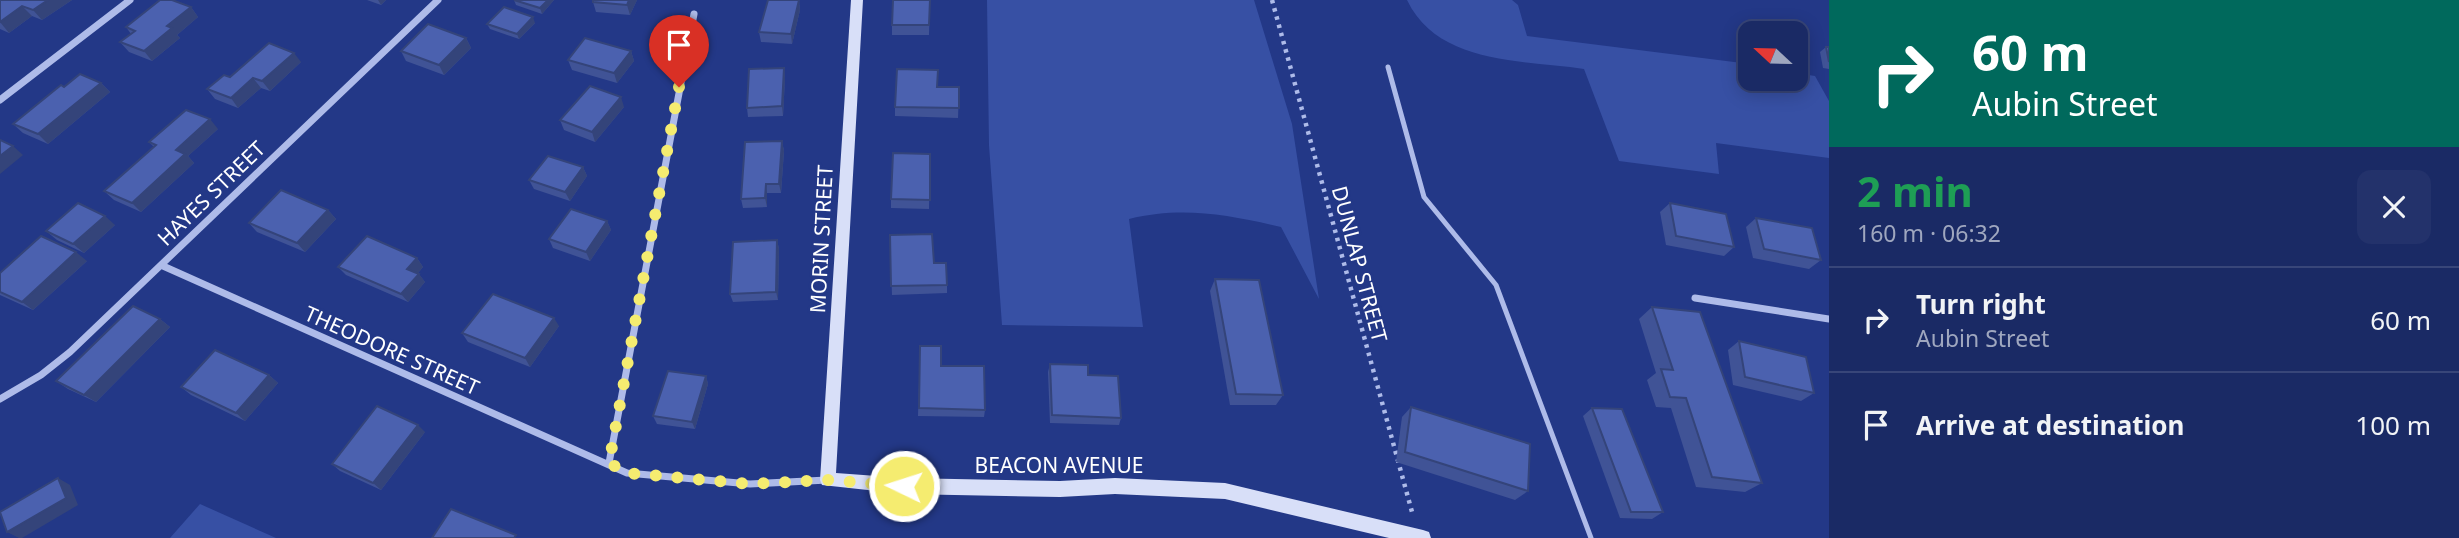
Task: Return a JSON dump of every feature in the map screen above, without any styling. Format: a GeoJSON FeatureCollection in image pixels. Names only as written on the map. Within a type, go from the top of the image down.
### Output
{"type":"FeatureCollection","features":[{"type":"Feature","properties":{"kind":"street"},"geometry":{"type":"LineString","coordinates":[[0,100],[130,0]]}},
{"type":"Feature","properties":{"kind":"street","name":"HAYES STREET"},"geometry":{"type":"LineString","coordinates":[[0,399],[41,375],[71,352],[438,0]]}},
{"type":"Feature","properties":{"kind":"street","name":"MORIN STREET"},"geometry":{"type":"LineString","coordinates":[[828,480],[857,0]]}},
{"type":"Feature","properties":{"kind":"street"},"geometry":{"type":"LineString","coordinates":[[609,463],[694,14]]}},
{"type":"Feature","properties":{"kind":"street","name":"THEODORE STREET"},"geometry":{"type":"LineString","coordinates":[[163,266],[517,425],[609,463]]}},
{"type":"Feature","properties":{"kind":"street"},"geometry":{"type":"LineString","coordinates":[[1695,298],[1829,319]]}},
{"type":"Feature","properties":{"kind":"street","name":"BEACON AVENUE"},"geometry":{"type":"LineString","coordinates":[[609,463],[627,473],[750,484],[828,480],[904,486],[1060,489],[1128,486],[1225,491],[1421,537]]}},
{"type":"Feature","properties":{"kind":"lane"},"geometry":{"type":"LineString","coordinates":[[1388,67],[1424,197],[1496,285],[1591,538]]}},
{"type":"Feature","properties":{"kind":"path","name":"DUNLAP STREET"},"geometry":{"type":"LineString","coordinates":[[1272,0],[1421,537]]}},
{"type":"Feature","properties":{"kind":"shaded area"},"geometry":{"type":"Polygon","coordinates":[[[987,0],[1254,0],[1292,124],[1319,299],[1281,227],[1224,216],[1168,213],[1129,219],[1143,327],[1002,325],[989,145],[987,0]]]}},
{"type":"Feature","properties":{"kind":"shaded area"},"geometry":{"type":"Polygon","coordinates":[[[1407,0],[1512,0],[1518,5],[1527,36],[1738,62],[1738,91],[1808,91],[1808,75],[1815,76],[1829,101],[1829,158],[1716,143],[1719,174],[1619,161],[1584,69],[1485,56],[1439,37],[1421,21],[1407,0]]]}},
{"type":"Feature","properties":{"kind":"shaded area"},"geometry":{"type":"Polygon","coordinates":[[[200,504],[276,538],[170,538],[200,504]]]}},
{"type":"Feature","properties":{"kind":"building"},"geometry":{"type":"Polygon","coordinates":[[[0,0],[48,0],[33,10],[22,6],[0,22],[0,0]]]}},
{"type":"Feature","properties":{"kind":"building"},"geometry":{"type":"Polygon","coordinates":[[[160,0],[172,0],[191,7],[167,26],[172,28],[144,51],[120,42],[135,31],[126,27],[160,0]]]}},
{"type":"Feature","properties":{"kind":"building"},"geometry":{"type":"Polygon","coordinates":[[[514,0],[548,0],[540,8],[514,0]]]}},
{"type":"Feature","properties":{"kind":"building"},"geometry":{"type":"Polygon","coordinates":[[[593,0],[629,0],[627,5],[593,0]]]}},
{"type":"Feature","properties":{"kind":"building"},"geometry":{"type":"Polygon","coordinates":[[[768,0],[799,0],[791,34],[759,32],[768,0]]]}},
{"type":"Feature","properties":{"kind":"building"},"geometry":{"type":"Polygon","coordinates":[[[893,0],[930,0],[929,25],[892,25],[893,0]]]}},
{"type":"Feature","properties":{"kind":"building"},"geometry":{"type":"Polygon","coordinates":[[[504,7],[533,17],[517,34],[487,24],[504,7]]]}},
{"type":"Feature","properties":{"kind":"building"},"geometry":{"type":"Polygon","coordinates":[[[428,24],[466,38],[439,65],[401,51],[428,24]]]}},
{"type":"Feature","properties":{"kind":"building"},"geometry":{"type":"Polygon","coordinates":[[[585,38],[631,51],[614,73],[568,60],[585,38]]]}},
{"type":"Feature","properties":{"kind":"building"},"geometry":{"type":"Polygon","coordinates":[[[269,43],[294,53],[262,81],[253,78],[231,98],[207,89],[224,75],[230,77],[269,43]]]}},
{"type":"Feature","properties":{"kind":"building"},"geometry":{"type":"Polygon","coordinates":[[[784,68],[782,106],[747,108],[749,69],[784,68]]]}},
{"type":"Feature","properties":{"kind":"building"},"geometry":{"type":"Polygon","coordinates":[[[897,69],[938,70],[937,87],[959,87],[959,108],[895,107],[897,69]]]}},
{"type":"Feature","properties":{"kind":"building"},"geometry":{"type":"Polygon","coordinates":[[[80,74],[101,83],[38,134],[13,124],[61,85],[64,87],[80,74]]]}},
{"type":"Feature","properties":{"kind":"building"},"geometry":{"type":"Polygon","coordinates":[[[590,86],[621,97],[592,132],[560,120],[590,86]]]}},
{"type":"Feature","properties":{"kind":"building"},"geometry":{"type":"Polygon","coordinates":[[[186,110],[210,119],[176,150],[185,154],[132,203],[104,191],[156,145],[149,142],[186,110]]]}},
{"type":"Feature","properties":{"kind":"building"},"geometry":{"type":"Polygon","coordinates":[[[0,140],[13,146],[0,156],[0,140]]]}},
{"type":"Feature","properties":{"kind":"building"},"geometry":{"type":"Polygon","coordinates":[[[782,141],[779,184],[766,184],[765,198],[741,199],[745,142],[782,141]]]}},
{"type":"Feature","properties":{"kind":"building"},"geometry":{"type":"Polygon","coordinates":[[[893,153],[930,154],[930,200],[891,199],[893,153]]]}},
{"type":"Feature","properties":{"kind":"building"},"geometry":{"type":"Polygon","coordinates":[[[548,156],[583,167],[565,192],[529,180],[548,156]]]}},
{"type":"Feature","properties":{"kind":"building"},"geometry":{"type":"Polygon","coordinates":[[[281,190],[328,210],[297,243],[249,223],[281,190]]]}},
{"type":"Feature","properties":{"kind":"building"},"geometry":{"type":"Polygon","coordinates":[[[78,203],[105,216],[73,244],[46,231],[78,203]]]}},
{"type":"Feature","properties":{"kind":"building"},"geometry":{"type":"Polygon","coordinates":[[[1670,203],[1726,214],[1734,247],[1676,236],[1670,203]]]}},
{"type":"Feature","properties":{"kind":"building"},"geometry":{"type":"Polygon","coordinates":[[[571,209],[607,221],[586,252],[549,239],[571,209]]]}},
{"type":"Feature","properties":{"kind":"building"},"geometry":{"type":"Polygon","coordinates":[[[1756,218],[1812,228],[1821,260],[1764,249],[1756,218]]]}},
{"type":"Feature","properties":{"kind":"building"},"geometry":{"type":"Polygon","coordinates":[[[932,234],[934,263],[946,263],[947,285],[891,286],[890,235],[932,234]]]}},
{"type":"Feature","properties":{"kind":"building"},"geometry":{"type":"Polygon","coordinates":[[[41,236],[76,252],[22,302],[0,292],[0,273],[41,236]]]}},
{"type":"Feature","properties":{"kind":"building"},"geometry":{"type":"Polygon","coordinates":[[[367,236],[417,258],[407,269],[419,274],[401,294],[338,267],[367,236]]]}},
{"type":"Feature","properties":{"kind":"building"},"geometry":{"type":"Polygon","coordinates":[[[777,240],[776,292],[730,294],[733,242],[777,240]]]}},
{"type":"Feature","properties":{"kind":"building"},"geometry":{"type":"Polygon","coordinates":[[[1215,279],[1259,280],[1283,395],[1236,394],[1215,279]]]}},
{"type":"Feature","properties":{"kind":"building"},"geometry":{"type":"Polygon","coordinates":[[[493,294],[554,318],[525,358],[462,333],[493,294]]]}},
{"type":"Feature","properties":{"kind":"building"},"geometry":{"type":"Polygon","coordinates":[[[133,306],[160,319],[84,395],[56,381],[133,306]]]}},
{"type":"Feature","properties":{"kind":"building"},"geometry":{"type":"Polygon","coordinates":[[[1652,307],[1700,312],[1762,483],[1712,477],[1686,398],[1670,397],[1661,369],[1673,370],[1652,307]]]}},
{"type":"Feature","properties":{"kind":"building"},"geometry":{"type":"Polygon","coordinates":[[[1739,341],[1806,357],[1814,393],[1745,377],[1739,341]]]}},
{"type":"Feature","properties":{"kind":"building"},"geometry":{"type":"Polygon","coordinates":[[[920,346],[941,346],[941,366],[984,366],[985,410],[919,408],[920,346]]]}},
{"type":"Feature","properties":{"kind":"building"},"geometry":{"type":"Polygon","coordinates":[[[215,350],[269,375],[236,413],[181,387],[215,350]]]}},
{"type":"Feature","properties":{"kind":"building"},"geometry":{"type":"Polygon","coordinates":[[[1050,364],[1088,365],[1088,375],[1118,376],[1121,418],[1052,415],[1050,364]]]}},
{"type":"Feature","properties":{"kind":"building"},"geometry":{"type":"Polygon","coordinates":[[[668,371],[706,376],[692,422],[653,416],[668,371]]]}},
{"type":"Feature","properties":{"kind":"building"},"geometry":{"type":"Polygon","coordinates":[[[377,406],[418,425],[373,483],[332,464],[377,406]]]}},
{"type":"Feature","properties":{"kind":"building"},"geometry":{"type":"Polygon","coordinates":[[[1411,407],[1530,444],[1528,491],[1405,452],[1411,407]]]}},
{"type":"Feature","properties":{"kind":"building"},"geometry":{"type":"Polygon","coordinates":[[[1592,408],[1622,409],[1663,512],[1631,512],[1592,408]]]}},
{"type":"Feature","properties":{"kind":"building"},"geometry":{"type":"Polygon","coordinates":[[[58,478],[66,498],[7,532],[0,512],[58,478]]]}},
{"type":"Feature","properties":{"kind":"building"},"geometry":{"type":"Polygon","coordinates":[[[451,509],[516,535],[514,538],[432,538],[451,509]]]}},
{"type":"Feature","properties":{"kind":"route"},"geometry":{"type":"LineString","coordinates":[[679,87],[609,463],[627,473],[750,484],[828,480],[904,486]]}}]}
